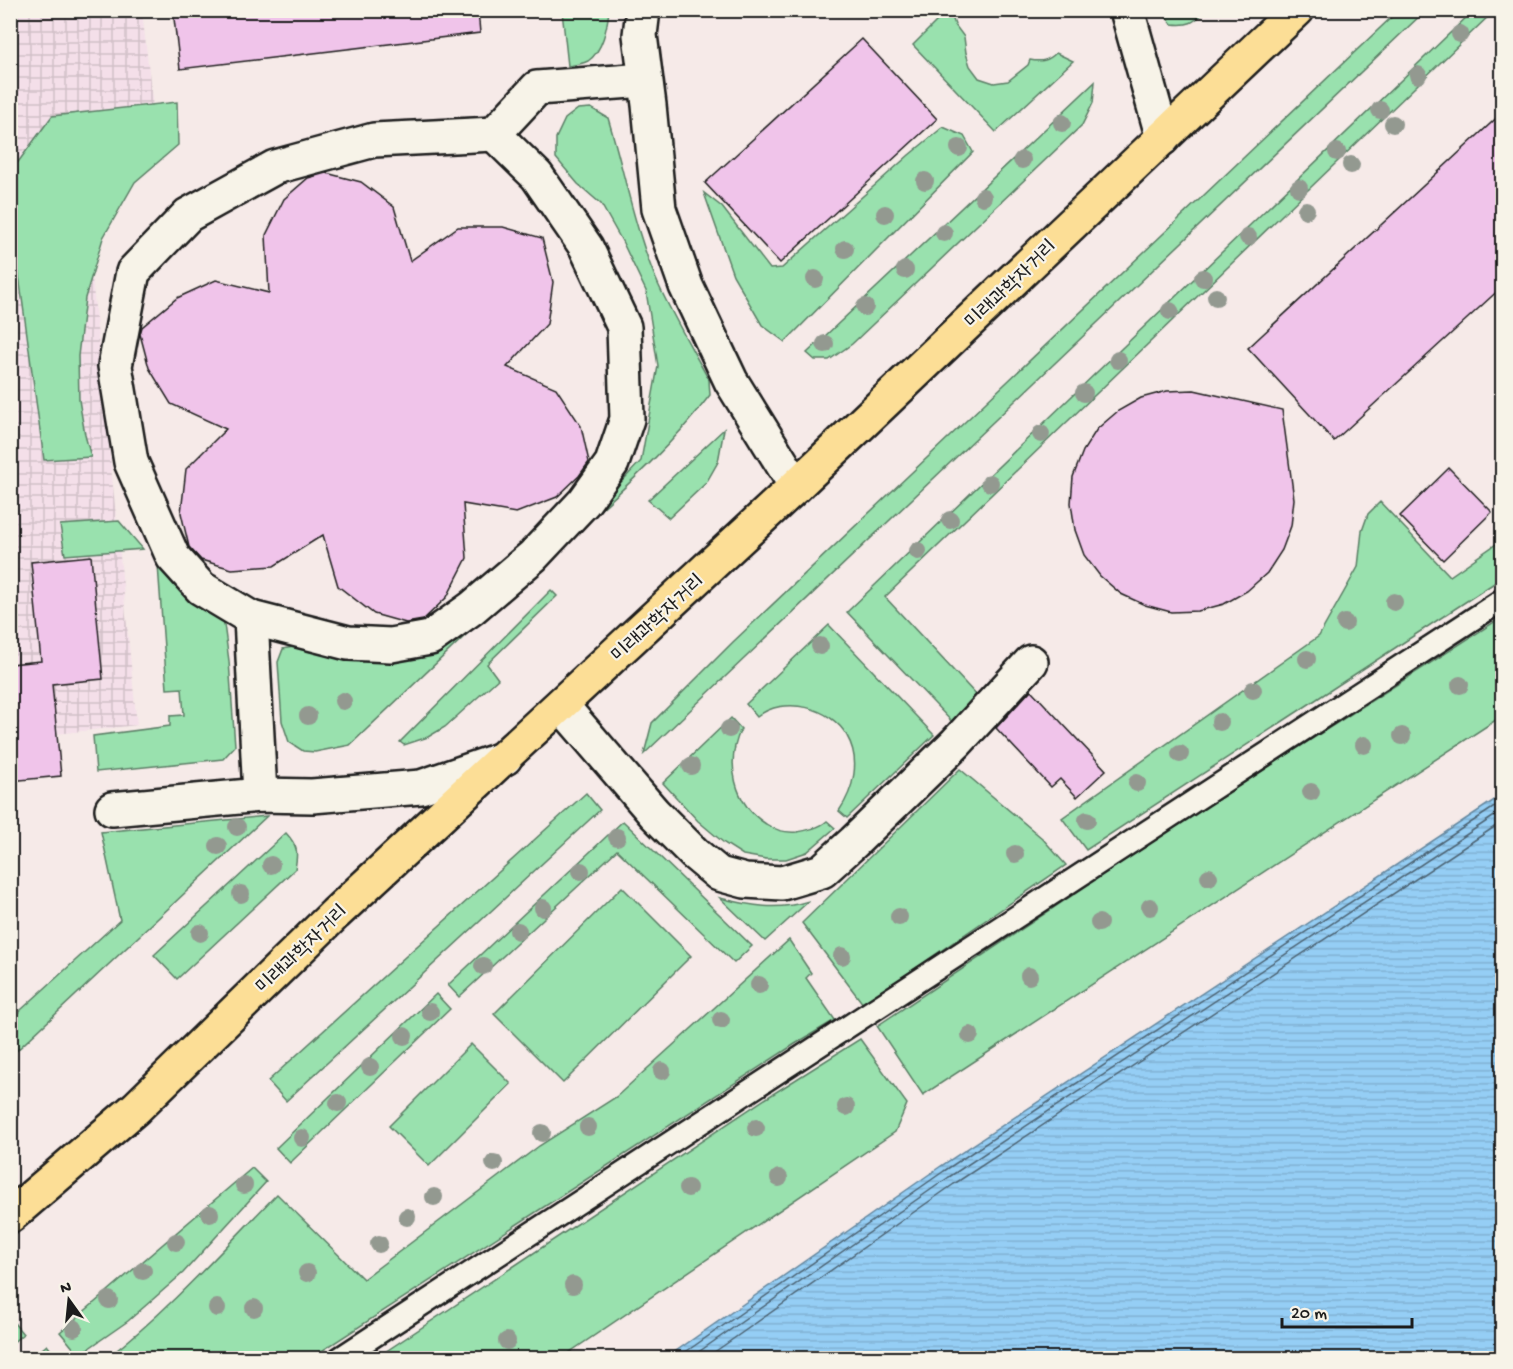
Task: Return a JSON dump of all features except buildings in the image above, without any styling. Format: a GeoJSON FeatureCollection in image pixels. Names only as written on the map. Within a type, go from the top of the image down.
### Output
{"type":"FeatureCollection","features":[{"type":"Feature","properties":{"kind":"main road","name":"미래과학자거리"},"geometry":{"type":"LineString","coordinates":[[10,1216],[136,1108],[335,914],[796,486],[1297,10]]}},
{"type":"Feature","properties":{"kind":"street"},"geometry":{"type":"LineString","coordinates":[[643,10],[640,35],[659,209],[686,286],[731,381],[796,486]]}},
{"type":"Feature","properties":{"kind":"street"},"geometry":{"type":"LineString","coordinates":[[1127,10],[1163,138]]}},
{"type":"Feature","properties":{"kind":"street"},"geometry":{"type":"LineString","coordinates":[[494,134],[537,176],[586,247],[624,327],[627,419],[612,463],[584,502],[533,556],[472,608],[430,638],[391,645],[348,643],[251,618],[201,588],[173,558],[131,462],[115,366],[133,272],[188,215],[275,166],[374,140],[494,134],[537,88],[645,80]]}},
{"type":"Feature","properties":{"kind":"street"},"geometry":{"type":"LineString","coordinates":[[251,618],[260,795]]}},
{"type":"Feature","properties":{"kind":"street"},"geometry":{"type":"LineString","coordinates":[[561,705],[654,813],[695,854],[719,874],[745,881],[782,883],[822,871],[830,864],[957,743],[1031,662]]}},
{"type":"Feature","properties":{"kind":"street"},"geometry":{"type":"LineString","coordinates":[[112,809],[260,795],[312,796],[420,787],[505,758]]}},
{"type":"Feature","properties":{"kind":"lane"},"geometry":{"type":"LineString","coordinates":[[340,1359],[1503,600]]}},
{"type":"Feature","properties":{"kind":"shaded area"},"geometry":{"type":"Polygon","coordinates":[[[11,11],[142,11],[157,142],[81,168],[137,725],[11,739],[11,11]]]}},
{"type":"Feature","properties":{"kind":"green space"},"geometry":{"type":"Polygon","coordinates":[[[1164,10],[1206,11],[1190,23],[1178,25],[1172,24],[1162,12],[1164,10]]]}},
{"type":"Feature","properties":{"kind":"green space"},"geometry":{"type":"Polygon","coordinates":[[[562,11],[609,11],[601,45],[588,61],[568,66],[562,11]]]}},
{"type":"Feature","properties":{"kind":"green space"},"geometry":{"type":"Polygon","coordinates":[[[947,11],[950,11],[955,25],[964,37],[970,66],[979,78],[994,83],[1008,81],[1028,65],[1030,60],[1044,60],[1056,53],[1073,61],[996,132],[913,45],[947,11]]]}},
{"type":"Feature","properties":{"kind":"green space"},"geometry":{"type":"Polygon","coordinates":[[[1398,11],[1425,11],[644,754],[652,723],[733,642],[1398,11]]]}},
{"type":"Feature","properties":{"kind":"green space"},"geometry":{"type":"Polygon","coordinates":[[[1473,11],[1494,11],[885,597],[979,698],[954,724],[847,612],[1473,11]]]}},
{"type":"Feature","properties":{"kind":"green space"},"geometry":{"type":"Polygon","coordinates":[[[1095,82],[1093,103],[1082,125],[852,344],[829,360],[815,360],[807,353],[1095,82]]]}},
{"type":"Feature","properties":{"kind":"green space"},"geometry":{"type":"Polygon","coordinates":[[[177,102],[178,145],[135,182],[103,238],[85,298],[78,356],[79,400],[91,457],[44,460],[11,217],[10,173],[52,116],[177,102]]]}},
{"type":"Feature","properties":{"kind":"green space"},"geometry":{"type":"Polygon","coordinates":[[[591,108],[608,118],[651,266],[671,310],[709,380],[710,395],[658,455],[561,546],[641,461],[658,366],[646,291],[623,243],[601,204],[578,184],[556,158],[556,138],[565,119],[578,109],[591,108]]]}},
{"type":"Feature","properties":{"kind":"green space"},"geometry":{"type":"Polygon","coordinates":[[[943,127],[964,136],[973,152],[785,342],[762,325],[733,275],[704,193],[722,207],[770,269],[782,268],[943,127]]]}},
{"type":"Feature","properties":{"kind":"green space"},"geometry":{"type":"Polygon","coordinates":[[[724,429],[718,462],[706,483],[669,518],[648,500],[724,429]]]}},
{"type":"Feature","properties":{"kind":"green space"},"geometry":{"type":"Polygon","coordinates":[[[1380,502],[1450,576],[1502,540],[1502,578],[1086,850],[1062,818],[1319,636],[1358,567],[1362,531],[1368,514],[1380,502]]]}},
{"type":"Feature","properties":{"kind":"green space"},"geometry":{"type":"Polygon","coordinates":[[[119,521],[143,549],[65,555],[60,525],[119,521]]]}},
{"type":"Feature","properties":{"kind":"green space"},"geometry":{"type":"Polygon","coordinates":[[[158,565],[223,617],[229,661],[235,746],[223,759],[96,772],[93,736],[170,726],[170,716],[184,715],[182,688],[167,689],[158,565]]]}},
{"type":"Feature","properties":{"kind":"green space"},"geometry":{"type":"Polygon","coordinates":[[[530,574],[350,745],[315,752],[303,751],[289,742],[282,721],[278,662],[283,649],[293,647],[315,653],[352,657],[530,574]]]}},
{"type":"Feature","properties":{"kind":"green space"},"geometry":{"type":"Polygon","coordinates":[[[551,590],[557,596],[487,664],[498,679],[445,727],[428,737],[404,745],[400,742],[551,590]]]}},
{"type":"Feature","properties":{"kind":"green space"},"geometry":{"type":"Polygon","coordinates":[[[1502,617],[1502,716],[923,1095],[877,1026],[1170,830],[1502,617]]]}},
{"type":"Feature","properties":{"kind":"green space"},"geometry":{"type":"Polygon","coordinates":[[[829,625],[934,735],[847,818],[839,811],[849,793],[855,764],[851,745],[840,726],[819,711],[806,707],[780,707],[768,710],[757,717],[746,704],[829,625]]]}},
{"type":"Feature","properties":{"kind":"green space"},"geometry":{"type":"Polygon","coordinates":[[[731,718],[741,729],[734,755],[733,769],[736,782],[746,806],[755,816],[769,826],[785,831],[797,832],[827,821],[835,828],[807,852],[786,859],[766,859],[743,855],[724,843],[698,821],[663,783],[731,718]]]}},
{"type":"Feature","properties":{"kind":"green space"},"geometry":{"type":"Polygon","coordinates":[[[960,769],[1042,838],[1066,865],[863,1004],[802,923],[960,769]]]}},
{"type":"Feature","properties":{"kind":"green space"},"geometry":{"type":"Polygon","coordinates":[[[586,793],[600,810],[286,1101],[268,1081],[586,793]]]}},
{"type":"Feature","properties":{"kind":"green space"},"geometry":{"type":"Polygon","coordinates":[[[267,816],[11,1056],[11,1019],[120,920],[101,832],[267,816]]]}},
{"type":"Feature","properties":{"kind":"green space"},"geometry":{"type":"Polygon","coordinates":[[[623,821],[752,946],[734,963],[617,850],[459,997],[448,985],[623,821]]]}},
{"type":"Feature","properties":{"kind":"green space"},"geometry":{"type":"Polygon","coordinates":[[[286,833],[296,850],[295,869],[177,979],[154,955],[286,833]]]}},
{"type":"Feature","properties":{"kind":"green space"},"geometry":{"type":"Polygon","coordinates":[[[622,887],[691,956],[563,1083],[494,1014],[622,887]]]}},
{"type":"Feature","properties":{"kind":"green space"},"geometry":{"type":"Polygon","coordinates":[[[720,898],[775,907],[809,901],[765,941],[720,898]]]}},
{"type":"Feature","properties":{"kind":"green space"},"geometry":{"type":"Polygon","coordinates":[[[789,940],[811,973],[806,978],[835,1020],[311,1358],[107,1358],[174,1300],[277,1194],[363,1279],[539,1146],[616,1097],[789,940]]]}},
{"type":"Feature","properties":{"kind":"green space"},"geometry":{"type":"Polygon","coordinates":[[[436,994],[450,1009],[290,1163],[276,1148],[436,994]]]}},
{"type":"Feature","properties":{"kind":"green space"},"geometry":{"type":"Polygon","coordinates":[[[860,1039],[907,1104],[895,1132],[561,1358],[376,1358],[765,1099],[860,1039]]]}},
{"type":"Feature","properties":{"kind":"green space"},"geometry":{"type":"Polygon","coordinates":[[[471,1044],[511,1084],[429,1166],[389,1126],[471,1044]]]}},
{"type":"Feature","properties":{"kind":"green space"},"geometry":{"type":"Polygon","coordinates":[[[252,1168],[266,1182],[183,1273],[128,1321],[79,1355],[60,1332],[252,1168]]]}},
{"type":"Feature","properties":{"kind":"green space"},"geometry":{"type":"Polygon","coordinates":[[[10,1318],[23,1334],[11,1344],[10,1344],[10,1318]]]}},
{"type":"Feature","properties":{"kind":"green space"},"geometry":{"type":"Polygon","coordinates":[[[47,1345],[57,1358],[31,1358],[47,1345]]]}},
{"type":"Feature","properties":{"kind":"water"},"geometry":{"type":"Polygon","coordinates":[[[1502,795],[1502,1358],[666,1358],[941,1166],[1502,795]]]}}]}
